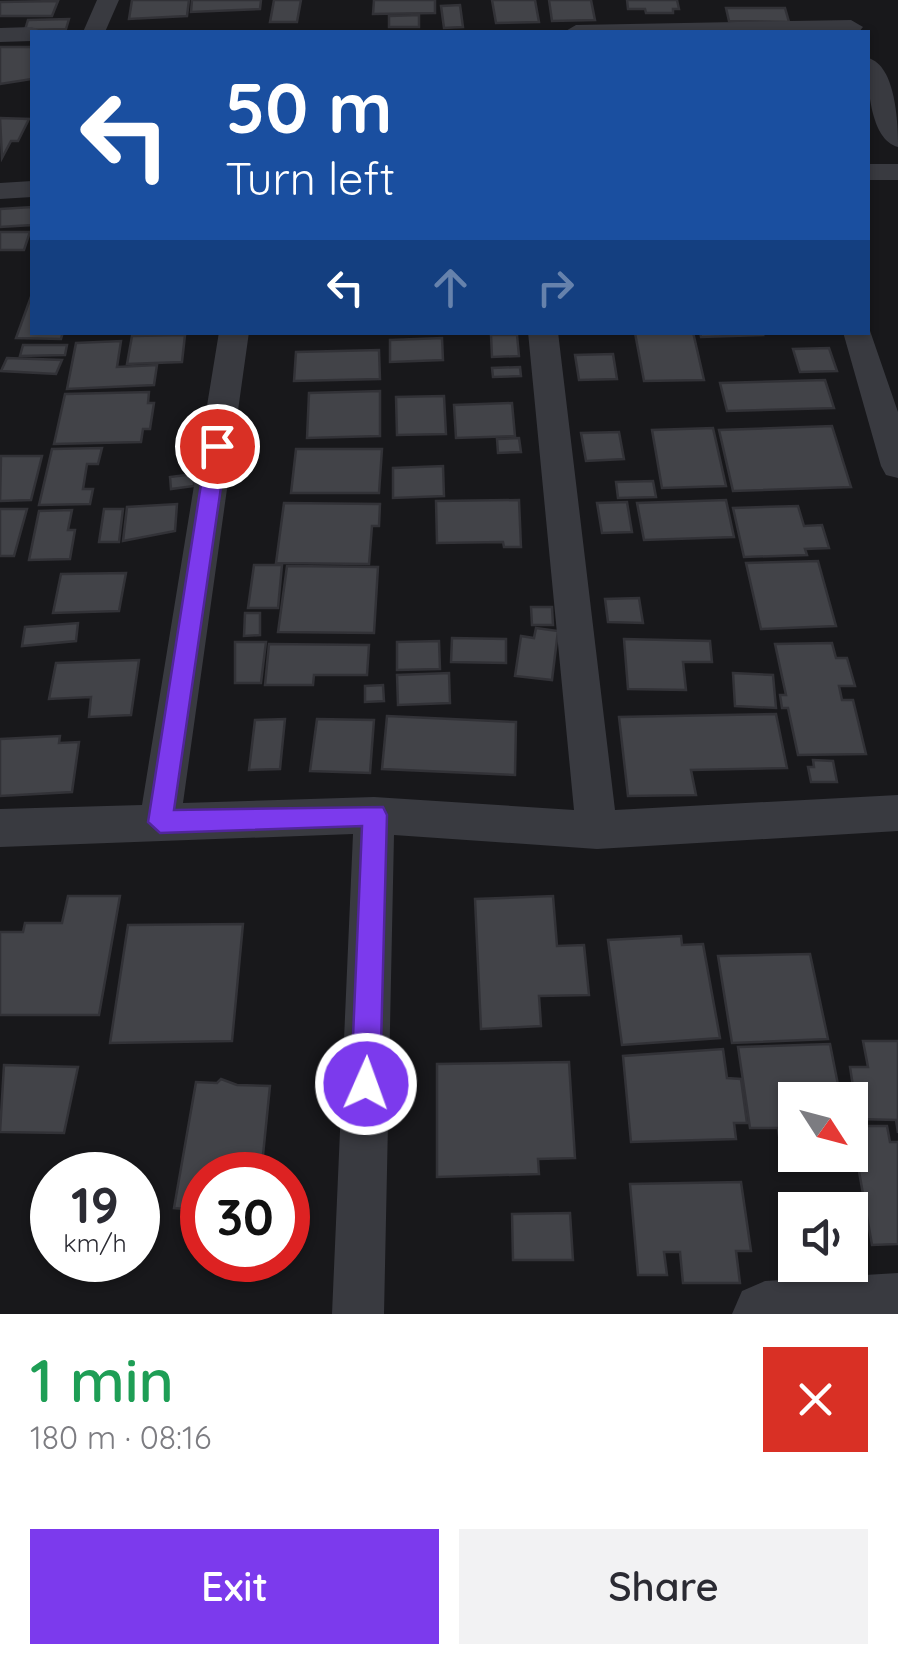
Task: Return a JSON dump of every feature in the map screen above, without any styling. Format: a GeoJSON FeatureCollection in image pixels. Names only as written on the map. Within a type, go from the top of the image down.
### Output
{"type":"FeatureCollection","features":[{"type":"Feature","properties":{"kind":"street"},"geometry":{"type":"LineString","coordinates":[[95,30],[108,0]]}},
{"type":"Feature","properties":{"kind":"street"},"geometry":{"type":"LineString","coordinates":[[841,0],[853,30]]}},
{"type":"Feature","properties":{"kind":"street"},"geometry":{"type":"LineString","coordinates":[[0,35],[30,34]]}},
{"type":"Feature","properties":{"kind":"street"},"geometry":{"type":"LineString","coordinates":[[870,70],[898,138]]}},
{"type":"Feature","properties":{"kind":"street"},"geometry":{"type":"LineString","coordinates":[[870,172],[898,172]]}},
{"type":"Feature","properties":{"kind":"street"},"geometry":{"type":"LineString","coordinates":[[0,191],[30,189]]}},
{"type":"Feature","properties":{"kind":"street"},"geometry":{"type":"LineString","coordinates":[[160,822],[234,335]]}},
{"type":"Feature","properties":{"kind":"street"},"geometry":{"type":"LineString","coordinates":[[543,335],[596,830]]}},
{"type":"Feature","properties":{"kind":"street"},"geometry":{"type":"LineString","coordinates":[[859,335],[898,466]]}},
{"type":"Feature","properties":{"kind":"street"},"geometry":{"type":"LineString","coordinates":[[0,828],[374,815],[596,830],[898,813]]}},
{"type":"Feature","properties":{"kind":"street"},"geometry":{"type":"LineString","coordinates":[[358,1314],[374,815]]}},
{"type":"Feature","properties":{"kind":"street"},"geometry":{"type":"LineString","coordinates":[[766,1314],[898,1306]]}},
{"type":"Feature","properties":{"kind":"building"},"geometry":{"type":"Polygon","coordinates":[[[132,0],[189,0],[187,16],[129,19],[132,0]]]}},
{"type":"Feature","properties":{"kind":"building"},"geometry":{"type":"Polygon","coordinates":[[[192,0],[261,0],[260,9],[191,12],[192,0]]]}},
{"type":"Feature","properties":{"kind":"building"},"geometry":{"type":"Polygon","coordinates":[[[274,0],[301,0],[297,22],[270,22],[274,0]]]}},
{"type":"Feature","properties":{"kind":"building"},"geometry":{"type":"Polygon","coordinates":[[[374,0],[435,0],[435,13],[373,14],[374,0]]]}},
{"type":"Feature","properties":{"kind":"building"},"geometry":{"type":"Polygon","coordinates":[[[492,0],[535,0],[539,22],[496,23],[492,0]]]}},
{"type":"Feature","properties":{"kind":"building"},"geometry":{"type":"Polygon","coordinates":[[[549,0],[591,0],[595,20],[552,21],[549,0]]]}},
{"type":"Feature","properties":{"kind":"building"},"geometry":{"type":"Polygon","coordinates":[[[627,0],[677,0],[679,9],[673,9],[673,13],[646,13],[645,9],[628,9],[627,0]]]}},
{"type":"Feature","properties":{"kind":"building"},"geometry":{"type":"Polygon","coordinates":[[[58,1],[52,16],[0,16],[0,2],[58,1]]]}},
{"type":"Feature","properties":{"kind":"building"},"geometry":{"type":"Polygon","coordinates":[[[460,5],[463,27],[444,28],[441,6],[460,5]]]}},
{"type":"Feature","properties":{"kind":"building"},"geometry":{"type":"Polygon","coordinates":[[[726,8],[785,8],[789,22],[729,21],[726,8]]]}},
{"type":"Feature","properties":{"kind":"building"},"geometry":{"type":"Polygon","coordinates":[[[419,15],[419,27],[389,27],[389,16],[419,15]]]}},
{"type":"Feature","properties":{"kind":"building"},"geometry":{"type":"Polygon","coordinates":[[[69,19],[66,29],[25,30],[28,20],[69,19]]]}},
{"type":"Feature","properties":{"kind":"building"},"geometry":{"type":"Polygon","coordinates":[[[0,47],[30,47],[30,79],[0,84],[0,47]]]}},
{"type":"Feature","properties":{"kind":"building"},"geometry":{"type":"Polygon","coordinates":[[[0,118],[29,119],[18,141],[11,141],[2,158],[0,118]]]}},
{"type":"Feature","properties":{"kind":"building"},"geometry":{"type":"Polygon","coordinates":[[[30,207],[30,225],[0,227],[0,209],[30,207]]]}},
{"type":"Feature","properties":{"kind":"building"},"geometry":{"type":"Polygon","coordinates":[[[0,232],[30,232],[24,250],[0,250],[0,232]]]}},
{"type":"Feature","properties":{"kind":"building"},"geometry":{"type":"Polygon","coordinates":[[[30,300],[30,335],[62,335],[61,339],[16,338],[30,300]]]}},
{"type":"Feature","properties":{"kind":"building"},"geometry":{"type":"Polygon","coordinates":[[[185,335],[182,362],[127,364],[132,336],[185,335]]]}},
{"type":"Feature","properties":{"kind":"building"},"geometry":{"type":"Polygon","coordinates":[[[491,335],[517,335],[519,356],[492,357],[491,335]]]}},
{"type":"Feature","properties":{"kind":"building"},"geometry":{"type":"Polygon","coordinates":[[[635,335],[694,335],[704,380],[644,381],[635,335]]]}},
{"type":"Feature","properties":{"kind":"building"},"geometry":{"type":"Polygon","coordinates":[[[442,338],[443,360],[390,362],[390,340],[442,338]]]}},
{"type":"Feature","properties":{"kind":"building"},"geometry":{"type":"Polygon","coordinates":[[[121,341],[117,367],[157,365],[154,385],[67,389],[76,343],[121,341]]]}},
{"type":"Feature","properties":{"kind":"building"},"geometry":{"type":"Polygon","coordinates":[[[23,345],[67,345],[65,355],[20,356],[23,345]]]}},
{"type":"Feature","properties":{"kind":"building"},"geometry":{"type":"Polygon","coordinates":[[[829,348],[837,371],[800,372],[793,349],[829,348]]]}},
{"type":"Feature","properties":{"kind":"building"},"geometry":{"type":"Polygon","coordinates":[[[379,350],[380,379],[294,381],[296,352],[379,350]]]}},
{"type":"Feature","properties":{"kind":"building"},"geometry":{"type":"Polygon","coordinates":[[[613,354],[617,379],[579,380],[575,355],[613,354]]]}},
{"type":"Feature","properties":{"kind":"building"},"geometry":{"type":"Polygon","coordinates":[[[7,358],[62,360],[56,374],[1,371],[7,358]]]}},
{"type":"Feature","properties":{"kind":"building"},"geometry":{"type":"Polygon","coordinates":[[[520,367],[521,376],[493,377],[492,368],[520,367]]]}},
{"type":"Feature","properties":{"kind":"building"},"geometry":{"type":"Polygon","coordinates":[[[825,380],[834,408],[727,411],[720,383],[825,380]]]}},
{"type":"Feature","properties":{"kind":"building"},"geometry":{"type":"Polygon","coordinates":[[[380,391],[380,436],[307,438],[309,393],[380,391]]]}},
{"type":"Feature","properties":{"kind":"building"},"geometry":{"type":"Polygon","coordinates":[[[149,392],[148,403],[154,403],[150,429],[143,429],[141,442],[54,444],[65,394],[149,392]]]}},
{"type":"Feature","properties":{"kind":"building"},"geometry":{"type":"Polygon","coordinates":[[[444,396],[446,434],[397,435],[396,397],[444,396]]]}},
{"type":"Feature","properties":{"kind":"building"},"geometry":{"type":"Polygon","coordinates":[[[512,403],[515,436],[456,438],[454,405],[512,403]]]}},
{"type":"Feature","properties":{"kind":"building"},"geometry":{"type":"Polygon","coordinates":[[[832,426],[851,487],[733,491],[719,430],[832,426]]]}},
{"type":"Feature","properties":{"kind":"building"},"geometry":{"type":"Polygon","coordinates":[[[713,428],[726,486],[662,488],[652,430],[713,428]]]}},
{"type":"Feature","properties":{"kind":"building"},"geometry":{"type":"Polygon","coordinates":[[[619,432],[624,459],[586,461],[581,433],[619,432]]]}},
{"type":"Feature","properties":{"kind":"building"},"geometry":{"type":"Polygon","coordinates":[[[519,438],[521,452],[498,453],[497,439],[519,438]]]}},
{"type":"Feature","properties":{"kind":"building"},"geometry":{"type":"Polygon","coordinates":[[[102,448],[98,464],[87,464],[83,489],[93,489],[90,504],[39,505],[52,449],[102,448]]]}},
{"type":"Feature","properties":{"kind":"building"},"geometry":{"type":"Polygon","coordinates":[[[296,449],[382,449],[379,493],[291,493],[296,449]]]}},
{"type":"Feature","properties":{"kind":"building"},"geometry":{"type":"Polygon","coordinates":[[[1,456],[42,456],[31,500],[0,501],[1,456]]]}},
{"type":"Feature","properties":{"kind":"building"},"geometry":{"type":"Polygon","coordinates":[[[443,466],[444,496],[393,498],[393,468],[443,466]]]}},
{"type":"Feature","properties":{"kind":"building"},"geometry":{"type":"Polygon","coordinates":[[[194,474],[194,486],[171,489],[170,477],[194,474]]]}},
{"type":"Feature","properties":{"kind":"building"},"geometry":{"type":"Polygon","coordinates":[[[653,481],[656,497],[618,498],[616,482],[653,481]]]}},
{"type":"Feature","properties":{"kind":"building"},"geometry":{"type":"Polygon","coordinates":[[[519,500],[521,547],[504,547],[503,542],[437,543],[436,501],[519,500]]]}},
{"type":"Feature","properties":{"kind":"building"},"geometry":{"type":"Polygon","coordinates":[[[726,500],[734,537],[644,540],[637,503],[726,500]]]}},
{"type":"Feature","properties":{"kind":"building"},"geometry":{"type":"Polygon","coordinates":[[[627,502],[632,532],[602,533],[597,503],[627,502]]]}},
{"type":"Feature","properties":{"kind":"building"},"geometry":{"type":"Polygon","coordinates":[[[284,503],[380,504],[379,526],[372,526],[369,564],[276,563],[284,503]]]}},
{"type":"Feature","properties":{"kind":"building"},"geometry":{"type":"Polygon","coordinates":[[[177,504],[175,531],[123,541],[127,507],[177,504]]]}},
{"type":"Feature","properties":{"kind":"building"},"geometry":{"type":"Polygon","coordinates":[[[798,506],[804,526],[822,525],[829,548],[805,549],[807,555],[744,557],[733,508],[798,506]]]}},
{"type":"Feature","properties":{"kind":"building"},"geometry":{"type":"Polygon","coordinates":[[[0,509],[27,509],[14,556],[0,556],[0,509]]]}},
{"type":"Feature","properties":{"kind":"building"},"geometry":{"type":"Polygon","coordinates":[[[104,509],[123,509],[119,542],[99,542],[104,509]]]}},
{"type":"Feature","properties":{"kind":"building"},"geometry":{"type":"Polygon","coordinates":[[[72,510],[68,530],[75,530],[70,559],[29,560],[39,511],[72,510]]]}},
{"type":"Feature","properties":{"kind":"building"},"geometry":{"type":"Polygon","coordinates":[[[818,561],[836,626],[761,629],[746,563],[818,561]]]}},
{"type":"Feature","properties":{"kind":"building"},"geometry":{"type":"Polygon","coordinates":[[[254,565],[282,565],[278,608],[248,608],[254,565]]]}},
{"type":"Feature","properties":{"kind":"building"},"geometry":{"type":"Polygon","coordinates":[[[287,566],[378,567],[374,633],[278,632],[287,566]]]}},
{"type":"Feature","properties":{"kind":"building"},"geometry":{"type":"Polygon","coordinates":[[[126,573],[119,611],[53,613],[61,574],[126,573]]]}},
{"type":"Feature","properties":{"kind":"building"},"geometry":{"type":"Polygon","coordinates":[[[639,598],[643,623],[608,622],[605,599],[639,598]]]}},
{"type":"Feature","properties":{"kind":"building"},"geometry":{"type":"Polygon","coordinates":[[[531,607],[552,607],[553,625],[532,625],[531,607]]]}},
{"type":"Feature","properties":{"kind":"building"},"geometry":{"type":"Polygon","coordinates":[[[245,613],[260,613],[260,635],[244,636],[245,613]]]}},
{"type":"Feature","properties":{"kind":"building"},"geometry":{"type":"Polygon","coordinates":[[[78,623],[76,641],[22,646],[25,627],[78,623]]]}},
{"type":"Feature","properties":{"kind":"building"},"geometry":{"type":"Polygon","coordinates":[[[536,628],[558,631],[552,680],[515,676],[521,636],[534,638],[536,628]]]}},
{"type":"Feature","properties":{"kind":"building"},"geometry":{"type":"Polygon","coordinates":[[[452,638],[506,639],[506,663],[451,662],[452,638]]]}},
{"type":"Feature","properties":{"kind":"building"},"geometry":{"type":"Polygon","coordinates":[[[624,639],[710,641],[712,662],[683,662],[686,690],[628,689],[624,639]]]}},
{"type":"Feature","properties":{"kind":"building"},"geometry":{"type":"Polygon","coordinates":[[[439,641],[440,669],[397,670],[397,642],[439,641]]]}},
{"type":"Feature","properties":{"kind":"building"},"geometry":{"type":"Polygon","coordinates":[[[235,642],[266,642],[261,683],[235,683],[235,642]]]}},
{"type":"Feature","properties":{"kind":"building"},"geometry":{"type":"Polygon","coordinates":[[[832,643],[836,658],[847,658],[855,686],[839,686],[842,700],[853,700],[866,754],[798,755],[788,708],[782,708],[780,695],[786,695],[775,644],[832,643]]]}},
{"type":"Feature","properties":{"kind":"building"},"geometry":{"type":"Polygon","coordinates":[[[269,644],[369,645],[367,675],[314,675],[313,685],[265,685],[269,644]]]}},
{"type":"Feature","properties":{"kind":"building"},"geometry":{"type":"Polygon","coordinates":[[[139,660],[131,715],[89,717],[91,697],[49,699],[56,663],[139,660]]]}},
{"type":"Feature","properties":{"kind":"building"},"geometry":{"type":"Polygon","coordinates":[[[449,673],[450,703],[398,705],[397,675],[449,673]]]}},
{"type":"Feature","properties":{"kind":"building"},"geometry":{"type":"Polygon","coordinates":[[[733,673],[773,675],[776,708],[735,706],[733,673]]]}},
{"type":"Feature","properties":{"kind":"building"},"geometry":{"type":"Polygon","coordinates":[[[383,685],[384,701],[365,702],[365,686],[383,685]]]}},
{"type":"Feature","properties":{"kind":"building"},"geometry":{"type":"Polygon","coordinates":[[[776,714],[787,768],[691,770],[696,795],[628,796],[619,717],[776,714]]]}},
{"type":"Feature","properties":{"kind":"building"},"geometry":{"type":"Polygon","coordinates":[[[387,716],[516,722],[515,775],[382,769],[387,716]]]}},
{"type":"Feature","properties":{"kind":"building"},"geometry":{"type":"Polygon","coordinates":[[[285,719],[280,769],[249,770],[255,720],[285,719]]]}},
{"type":"Feature","properties":{"kind":"building"},"geometry":{"type":"Polygon","coordinates":[[[317,719],[374,720],[370,773],[310,771],[317,719]]]}},
{"type":"Feature","properties":{"kind":"building"},"geometry":{"type":"Polygon","coordinates":[[[60,736],[59,743],[79,742],[72,792],[0,796],[0,739],[60,736]]]}},
{"type":"Feature","properties":{"kind":"building"},"geometry":{"type":"Polygon","coordinates":[[[813,760],[833,761],[837,782],[811,782],[808,767],[814,767],[813,760]]]}},
{"type":"Feature","properties":{"kind":"building"},"geometry":{"type":"Polygon","coordinates":[[[68,896],[120,896],[99,1015],[0,1015],[0,932],[23,932],[25,923],[62,923],[68,896]]]}},
{"type":"Feature","properties":{"kind":"building"},"geometry":{"type":"Polygon","coordinates":[[[553,896],[557,946],[584,945],[589,995],[539,996],[541,1026],[481,1029],[475,899],[553,896]]]}},
{"type":"Feature","properties":{"kind":"building"},"geometry":{"type":"Polygon","coordinates":[[[243,924],[232,1041],[110,1043],[128,925],[243,924]]]}},
{"type":"Feature","properties":{"kind":"building"},"geometry":{"type":"Polygon","coordinates":[[[681,936],[682,945],[703,944],[720,1038],[622,1045],[608,940],[681,936]]]}},
{"type":"Feature","properties":{"kind":"building"},"geometry":{"type":"Polygon","coordinates":[[[810,954],[828,1039],[732,1043],[718,956],[810,954]]]}},
{"type":"Feature","properties":{"kind":"building"},"geometry":{"type":"Polygon","coordinates":[[[863,1041],[898,1041],[898,1133],[896,1120],[868,1119],[868,1082],[852,1082],[850,1067],[868,1067],[863,1041]]]}},
{"type":"Feature","properties":{"kind":"building"},"geometry":{"type":"Polygon","coordinates":[[[830,1044],[837,1082],[778,1082],[778,1128],[750,1128],[738,1047],[830,1044]]]}},
{"type":"Feature","properties":{"kind":"building"},"geometry":{"type":"Polygon","coordinates":[[[723,1049],[727,1078],[741,1079],[747,1123],[734,1123],[736,1139],[631,1142],[623,1056],[723,1049]]]}},
{"type":"Feature","properties":{"kind":"building"},"geometry":{"type":"Polygon","coordinates":[[[569,1062],[575,1158],[538,1159],[539,1174],[437,1177],[437,1064],[569,1062]]]}},
{"type":"Feature","properties":{"kind":"building"},"geometry":{"type":"Polygon","coordinates":[[[4,1065],[78,1067],[64,1133],[0,1132],[4,1065]]]}},
{"type":"Feature","properties":{"kind":"building"},"geometry":{"type":"Polygon","coordinates":[[[221,1079],[237,1085],[270,1086],[263,1152],[184,1152],[196,1082],[217,1083],[221,1079]]]}},
{"type":"Feature","properties":{"kind":"building"},"geometry":{"type":"Polygon","coordinates":[[[868,1126],[887,1126],[890,1142],[898,1142],[898,1244],[872,1245],[868,1192],[863,1192],[859,1172],[868,1172],[868,1126]]]}},
{"type":"Feature","properties":{"kind":"building"},"geometry":{"type":"Polygon","coordinates":[[[180,1174],[180,1209],[174,1208],[180,1174]]]}},
{"type":"Feature","properties":{"kind":"building"},"geometry":{"type":"Polygon","coordinates":[[[741,1182],[751,1251],[736,1251],[740,1283],[683,1283],[680,1252],[664,1252],[667,1275],[638,1275],[630,1184],[741,1182]]]}},
{"type":"Feature","properties":{"kind":"building"},"geometry":{"type":"Polygon","coordinates":[[[570,1213],[573,1260],[513,1260],[512,1214],[570,1213]]]}},
{"type":"Feature","properties":{"kind":"route"},"geometry":{"type":"LineString","coordinates":[[217,446],[160,822],[374,815],[366,1084]]}}]}
